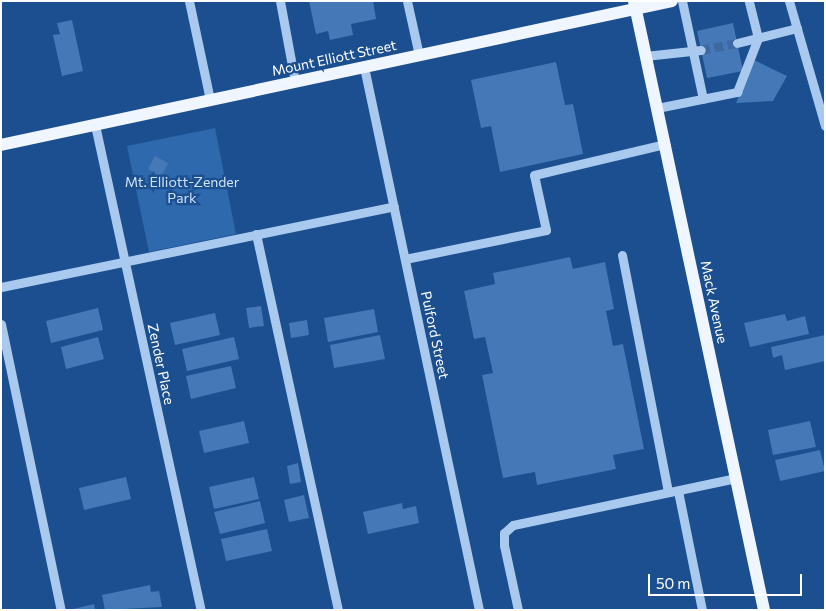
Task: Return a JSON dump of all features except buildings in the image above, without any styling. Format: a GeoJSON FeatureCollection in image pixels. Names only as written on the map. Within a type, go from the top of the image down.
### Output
{"type":"FeatureCollection","features":[{"type":"Feature","properties":{"kind":"main road","name":"Mount Elliott Street"},"geometry":{"type":"LineString","coordinates":[[1,145],[419,55],[635,5],[672,1]]}},
{"type":"Feature","properties":{"kind":"main road","name":"Mack Avenue"},"geometry":{"type":"LineString","coordinates":[[635,5],[764,610]]}},
{"type":"Feature","properties":{"kind":"street"},"geometry":{"type":"LineString","coordinates":[[189,1],[210,100]]}},
{"type":"Feature","properties":{"kind":"street"},"geometry":{"type":"LineString","coordinates":[[280,1],[295,82]]}},
{"type":"Feature","properties":{"kind":"street"},"geometry":{"type":"LineString","coordinates":[[407,1],[419,55]]}},
{"type":"Feature","properties":{"kind":"street"},"geometry":{"type":"LineString","coordinates":[[682,1],[697,50],[702,99]]}},
{"type":"Feature","properties":{"kind":"street"},"geometry":{"type":"LineString","coordinates":[[657,108],[737,92],[758,38],[749,1]]}},
{"type":"Feature","properties":{"kind":"street"},"geometry":{"type":"LineString","coordinates":[[788,1],[823,110],[825,126]]}},
{"type":"Feature","properties":{"kind":"street"},"geometry":{"type":"LineString","coordinates":[[737,43],[797,28]]}},
{"type":"Feature","properties":{"kind":"street"},"geometry":{"type":"LineString","coordinates":[[645,56],[697,50]]}},
{"type":"Feature","properties":{"kind":"street","name":"Pulford Street"},"geometry":{"type":"LineString","coordinates":[[364,67],[479,610]]}},
{"type":"Feature","properties":{"kind":"street","name":"Zender Place"},"geometry":{"type":"LineString","coordinates":[[95,125],[201,610]]}},
{"type":"Feature","properties":{"kind":"street"},"geometry":{"type":"LineString","coordinates":[[405,259],[546,230],[534,175],[664,144]]}},
{"type":"Feature","properties":{"kind":"street"},"geometry":{"type":"LineString","coordinates":[[1,288],[394,206]]}},
{"type":"Feature","properties":{"kind":"street"},"geometry":{"type":"LineString","coordinates":[[256,234],[338,610]]}},
{"type":"Feature","properties":{"kind":"street"},"geometry":{"type":"LineString","coordinates":[[622,254],[668,492]]}},
{"type":"Feature","properties":{"kind":"street"},"geometry":{"type":"LineString","coordinates":[[1,324],[62,610]]}},
{"type":"Feature","properties":{"kind":"street"},"geometry":{"type":"LineString","coordinates":[[518,610],[504,545],[504,533],[513,525],[736,478]]}},
{"type":"Feature","properties":{"kind":"street"},"geometry":{"type":"LineString","coordinates":[[678,491],[702,610]]}},
{"type":"Feature","properties":{"kind":"green space","name":"Mt. Elliott-Zender Park"},"geometry":{"type":"Polygon","coordinates":[[[215,128],[236,234],[149,252],[127,146],[215,128]]]}},
{"type":"Feature","properties":{"kind":"tunnel"},"geometry":{"type":"LineString","coordinates":[[701,50],[737,43]]}}]}
